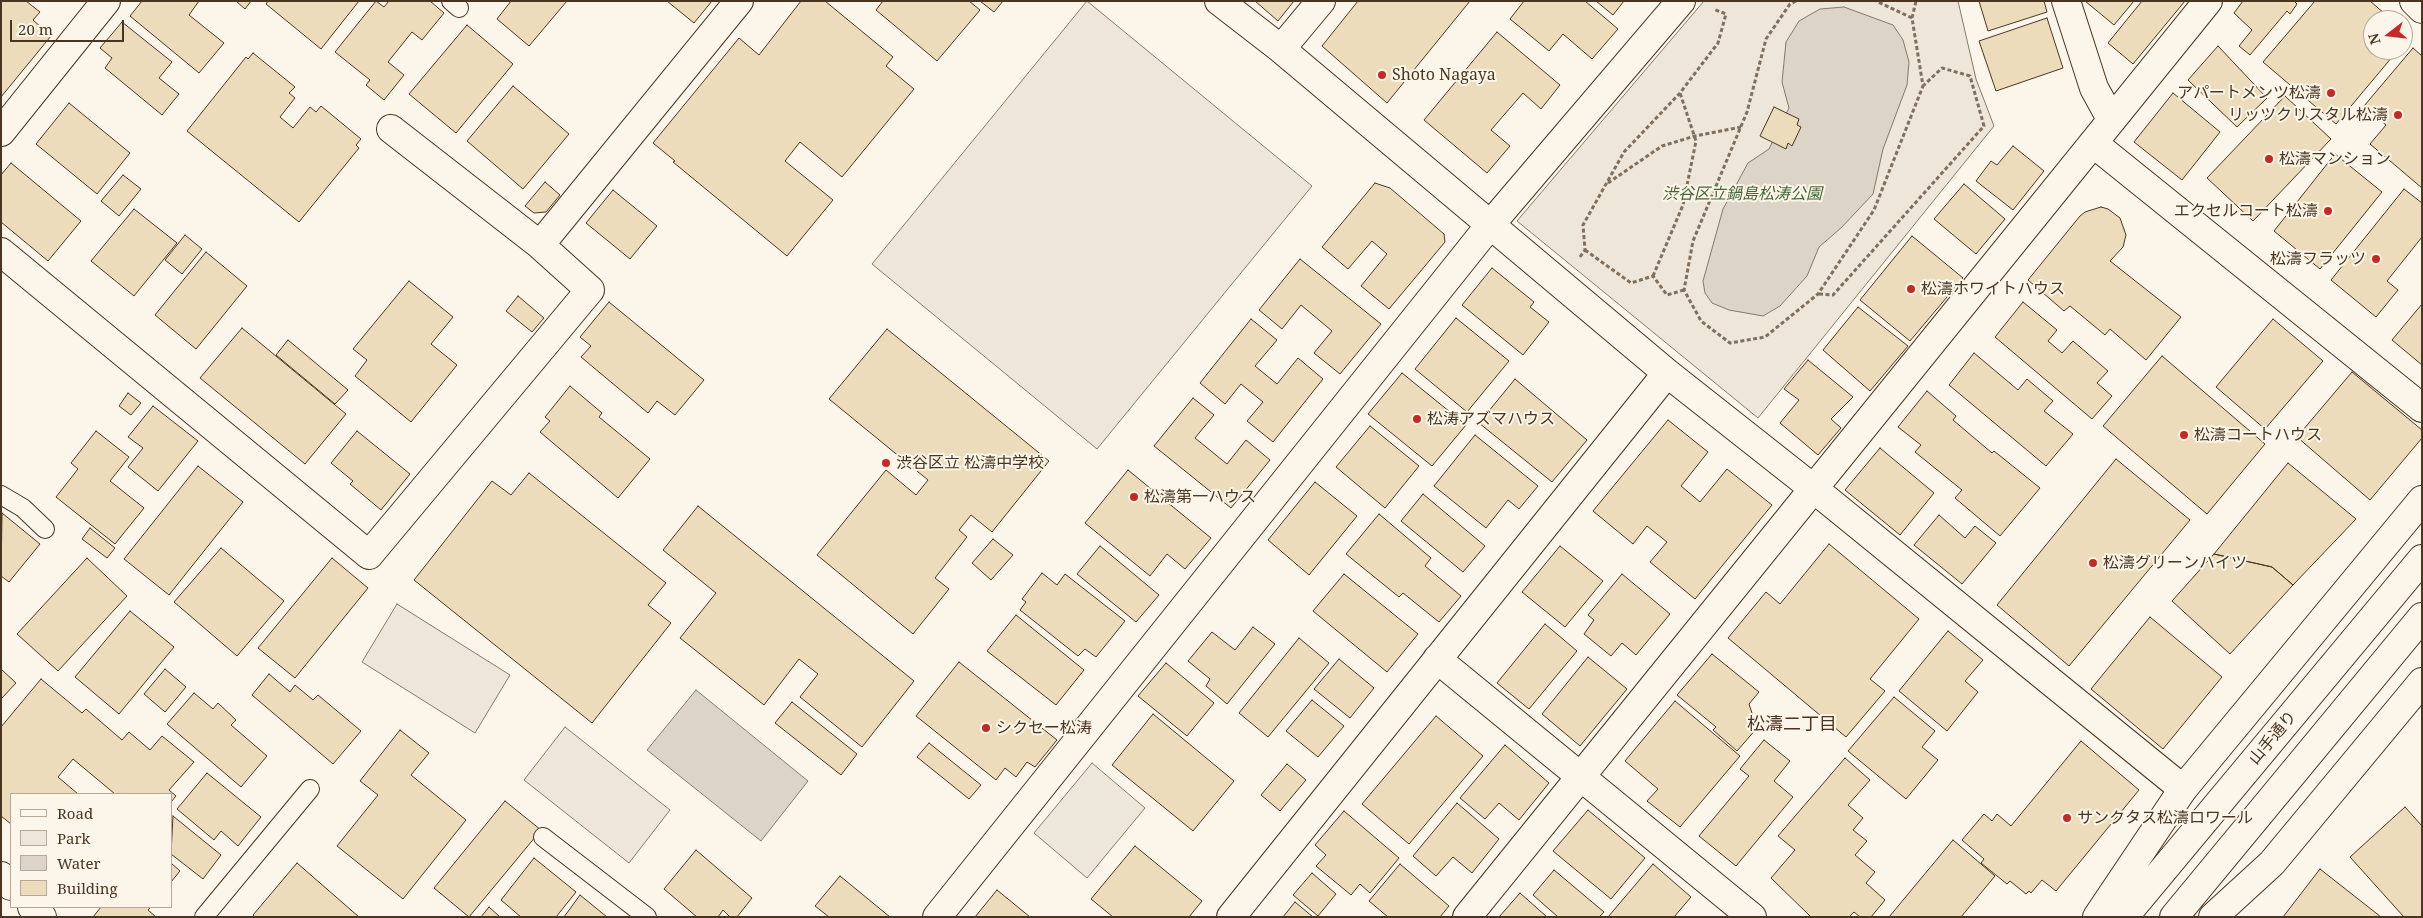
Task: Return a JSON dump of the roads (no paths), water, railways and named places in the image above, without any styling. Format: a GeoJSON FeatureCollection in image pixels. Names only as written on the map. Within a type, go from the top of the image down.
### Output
{"type":"FeatureCollection","features":[{"type":"Feature","properties":{"kind":"street"},"geometry":{"type":"LineString","coordinates":[[540,245],[739,1]]}},
{"type":"Feature","properties":{"kind":"street"},"geometry":{"type":"LineString","coordinates":[[1218,1],[1281,49],[1667,373],[1814,489],[2184,789]]}},
{"type":"Feature","properties":{"kind":"street"},"geometry":{"type":"LineString","coordinates":[[1281,49],[1321,1]]}},
{"type":"Feature","properties":{"kind":"street"},"geometry":{"type":"LineString","coordinates":[[937,917],[1490,225],[1681,1]]}},
{"type":"Feature","properties":{"kind":"street"},"geometry":{"type":"LineString","coordinates":[[2066,1],[2094,88],[2111,119]]}},
{"type":"Feature","properties":{"kind":"street"},"geometry":{"type":"LineString","coordinates":[[1468,917],[2208,1]]}},
{"type":"Feature","properties":{"kind":"street"},"geometry":{"type":"LineString","coordinates":[[2414,1],[2422,8]]}},
{"type":"Feature","properties":{"kind":"street"},"geometry":{"type":"LineString","coordinates":[[1,132],[94,5]]}},
{"type":"Feature","properties":{"kind":"street"},"geometry":{"type":"LineString","coordinates":[[1,252],[369,556],[590,290],[540,245],[391,129]]}},
{"type":"Feature","properties":{"kind":"street"},"geometry":{"type":"LineString","coordinates":[[2093,143],[2422,408]]}},
{"type":"Feature","properties":{"kind":"street"},"geometry":{"type":"LineString","coordinates":[[1231,917],[1667,373]]}},
{"type":"Feature","properties":{"kind":"street"},"geometry":{"type":"LineString","coordinates":[[2097,917],[2184,789],[2422,500]]}},
{"type":"Feature","properties":{"kind":"street","name":"山手通り"},"geometry":{"type":"LineString","coordinates":[[2124,917],[2422,559]]}},
{"type":"Feature","properties":{"kind":"street"},"geometry":{"type":"LineString","coordinates":[[2174,917],[2422,618]]}},
{"type":"Feature","properties":{"kind":"street"},"geometry":{"type":"LineString","coordinates":[[1436,659],[1581,775],[1752,917]]}},
{"type":"Feature","properties":{"kind":"street"},"geometry":{"type":"LineString","coordinates":[[2213,917],[2272,863],[2422,682]]}},
{"type":"Feature","properties":{"kind":"street"},"geometry":{"type":"LineString","coordinates":[[1,876],[10,885]]}},
{"type":"Feature","properties":{"kind":"street"},"geometry":{"type":"LineString","coordinates":[[33,908],[42,917]]}},
{"type":"Feature","properties":{"kind":"lane"},"geometry":{"type":"LineString","coordinates":[[1,495],[23,508],[45,529]]}},
{"type":"Feature","properties":{"kind":"lane"},"geometry":{"type":"LineString","coordinates":[[204,917],[310,789]]}},
{"type":"Feature","properties":{"kind":"lane"},"geometry":{"type":"LineString","coordinates":[[544,838],[647,917]]}},
{"type":"Feature","properties":{"kind":"water"},"geometry":{"type":"Polygon","coordinates":[[[1844,7],[1893,25],[1903,40],[1909,62],[1907,85],[1883,149],[1873,194],[1841,228],[1819,247],[1807,276],[1780,306],[1763,316],[1729,310],[1712,303],[1705,293],[1703,281],[1723,209],[1748,163],[1769,149],[1789,108],[1782,82],[1786,42],[1799,21],[1820,9],[1844,7]]]}},
{"type":"Feature","properties":{"kind":"water"},"geometry":{"type":"Polygon","coordinates":[[[696,690],[808,781],[761,841],[647,750],[696,690]]]}},
{"type":"Feature","properties":{"kind":"place","name":"Shoto Nagaya"},"geometry":{"type":"Point","coordinates":[1382,75]}},
{"type":"Feature","properties":{"kind":"place","name":"アパートメンツ松濤"},"geometry":{"type":"Point","coordinates":[2331,93]}},
{"type":"Feature","properties":{"kind":"place","name":"リッツクリスタル松濤"},"geometry":{"type":"Point","coordinates":[2398,115]}},
{"type":"Feature","properties":{"kind":"place","name":"松濤マンション"},"geometry":{"type":"Point","coordinates":[2269,159]}},
{"type":"Feature","properties":{"kind":"place","name":"エクセルコート松濤"},"geometry":{"type":"Point","coordinates":[2328,211]}},
{"type":"Feature","properties":{"kind":"place","name":"松濤フラッツ"},"geometry":{"type":"Point","coordinates":[2376,259]}},
{"type":"Feature","properties":{"kind":"place","name":"松濤ホワイトハウス"},"geometry":{"type":"Point","coordinates":[1911,289]}},
{"type":"Feature","properties":{"kind":"place","name":"松涛アズマハウス"},"geometry":{"type":"Point","coordinates":[1417,419]}},
{"type":"Feature","properties":{"kind":"place","name":"松濤コートハウス"},"geometry":{"type":"Point","coordinates":[2184,435]}},
{"type":"Feature","properties":{"kind":"place","name":"渋谷区立 松濤中学校"},"geometry":{"type":"Point","coordinates":[886,463]}},
{"type":"Feature","properties":{"kind":"place","name":"松濤第一ハウス"},"geometry":{"type":"Point","coordinates":[1134,497]}},
{"type":"Feature","properties":{"kind":"place","name":"松濤グリーンハイツ"},"geometry":{"type":"Point","coordinates":[2093,563]}},
{"type":"Feature","properties":{"kind":"place","name":"シクセー松涛"},"geometry":{"type":"Point","coordinates":[986,728]}},
{"type":"Feature","properties":{"kind":"place","name":"サンクタス松濤ロワール"},"geometry":{"type":"Point","coordinates":[2067,818]}},
{"type":"Feature","properties":{"kind":"district","name":"松濤二丁目"},"geometry":{"type":"Point","coordinates":[1792,725]}},
{"type":"Feature","properties":{"kind":"park label","name":"渋谷区立鍋島松涛公園"},"geometry":{"type":"Point","coordinates":[1742,194]}}]}
